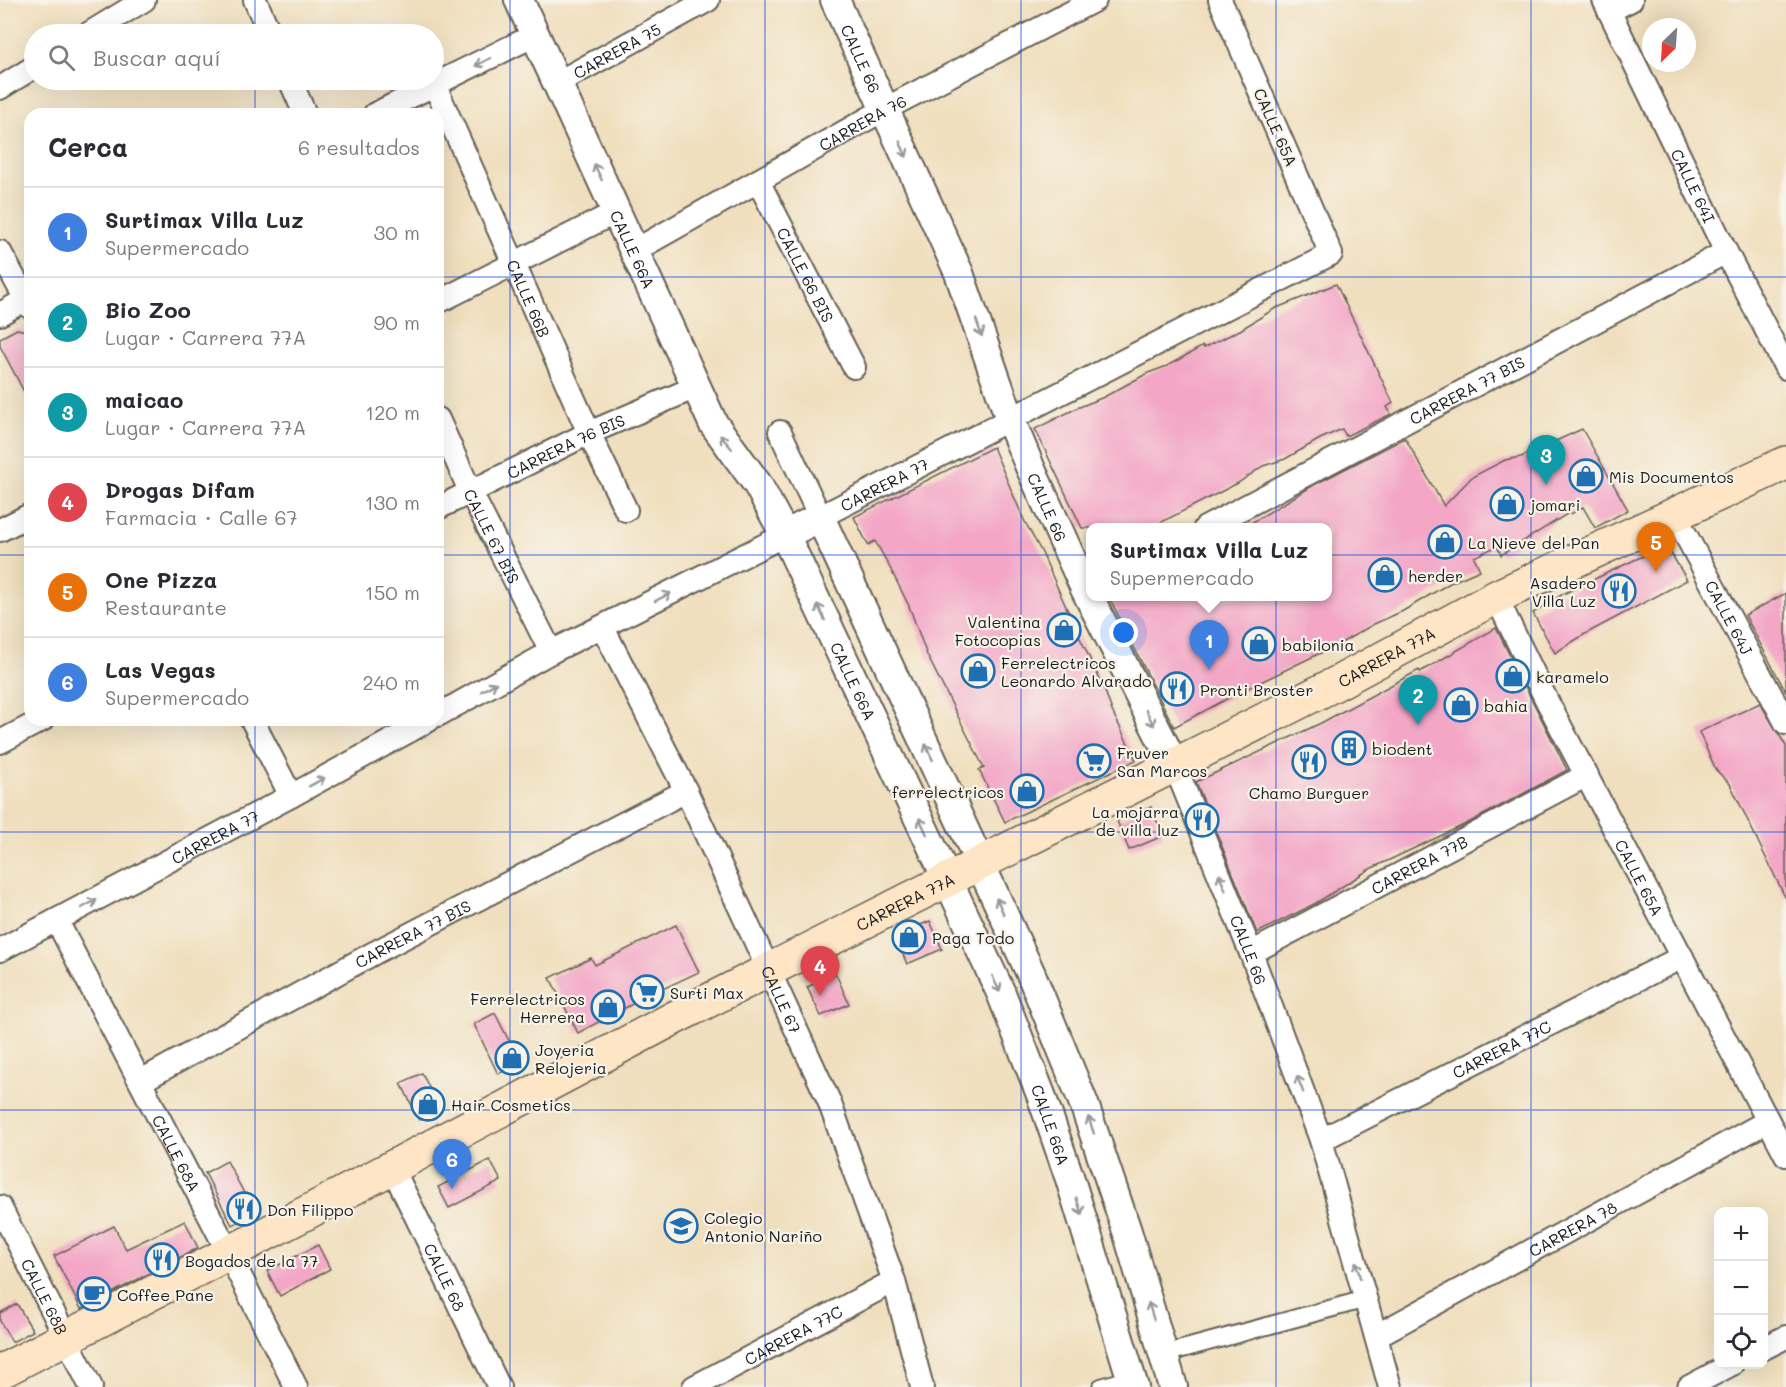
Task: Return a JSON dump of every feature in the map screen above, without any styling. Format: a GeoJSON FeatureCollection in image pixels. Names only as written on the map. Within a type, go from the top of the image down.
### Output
{"type":"FeatureCollection","features":[{"type":"Feature","properties":{"kind":"main road","name":"CARRERA 77A"},"geometry":{"type":"LineString","coordinates":[[0,1372],[767,970],[1174,766],[1496,597],[1786,463]]}},
{"type":"Feature","properties":{"kind":"street"},"geometry":{"type":"LineString","coordinates":[[104,24],[144,0]]}},
{"type":"Feature","properties":{"kind":"street"},"geometry":{"type":"LineString","coordinates":[[255,0],[266,24]]}},
{"type":"Feature","properties":{"kind":"street","name":"CALLE 66A"},"geometry":{"type":"LineString","coordinates":[[519,0],[713,423],[758,485],[785,535],[1000,993],[1041,1095],[1091,1243],[1133,1383]]}},
{"type":"Feature","properties":{"kind":"street","name":"CARRERA 75"},"geometry":{"type":"LineString","coordinates":[[557,83],[708,0]]}},
{"type":"Feature","properties":{"kind":"street","name":"CALLE 66"},"geometry":{"type":"LineString","coordinates":[[835,0],[959,273],[1010,419],[1086,586]]}},
{"type":"Feature","properties":{"kind":"street","name":"CARRERA 76"},"geometry":{"type":"LineString","coordinates":[[634,250],[885,109],[1095,0]]}},
{"type":"Feature","properties":{"kind":"street","name":"CALLE 65A"},"geometry":{"type":"LineString","coordinates":[[1220,0],[1331,254]]}},
{"type":"Feature","properties":{"kind":"street"},"geometry":{"type":"LineString","coordinates":[[1607,5],[1631,0]]}},
{"type":"Feature","properties":{"kind":"street","name":"CALLE 64I"},"geometry":{"type":"LineString","coordinates":[[1607,5],[1726,252],[1786,368]]}},
{"type":"Feature","properties":{"kind":"street"},"geometry":{"type":"LineString","coordinates":[[444,81],[535,35]]}},
{"type":"Feature","properties":{"kind":"street"},"geometry":{"type":"LineString","coordinates":[[0,88],[24,73]]}},
{"type":"Feature","properties":{"kind":"street"},"geometry":{"type":"LineString","coordinates":[[294,90],[302,108]]}},
{"type":"Feature","properties":{"kind":"street"},"geometry":{"type":"LineString","coordinates":[[388,108],[426,90]]}},
{"type":"Feature","properties":{"kind":"street","name":"CALLE 66B"},"geometry":{"type":"LineString","coordinates":[[437,90],[589,433],[626,510]]}},
{"type":"Feature","properties":{"kind":"street","name":"CALLE 66 BIS"},"geometry":{"type":"LineString","coordinates":[[758,181],[854,367]]}},
{"type":"Feature","properties":{"kind":"street"},"geometry":{"type":"LineString","coordinates":[[444,299],[616,212]]}},
{"type":"Feature","properties":{"kind":"street"},"geometry":{"type":"LineString","coordinates":[[0,252],[24,293]]}},
{"type":"Feature","properties":{"kind":"street","name":"CARRERA 77 BIS"},"geometry":{"type":"LineString","coordinates":[[1214,523],[1726,252]]}},
{"type":"Feature","properties":{"kind":"street","name":"CARRERA 77"},"geometry":{"type":"LineString","coordinates":[[444,712],[551,652],[603,628],[1331,254]]}},
{"type":"Feature","properties":{"kind":"street"},"geometry":{"type":"LineString","coordinates":[[0,314],[24,303]]}},
{"type":"Feature","properties":{"kind":"street","name":"CARRERA 76 BIS"},"geometry":{"type":"LineString","coordinates":[[444,505],[589,433],[696,387]]}},
{"type":"Feature","properties":{"kind":"street","name":"CALLE 67 BIS"},"geometry":{"type":"LineString","coordinates":[[444,432],[470,491],[551,652]]}},
{"type":"Feature","properties":{"kind":"street"},"geometry":{"type":"LineString","coordinates":[[780,432],[1031,974],[1084,1104],[1127,1231],[1173,1387]]}},
{"type":"Feature","properties":{"kind":"street","name":"CALLE 64J"},"geometry":{"type":"LineString","coordinates":[[1674,513],[1784,716]]}},
{"type":"Feature","properties":{"kind":"street"},"geometry":{"type":"LineString","coordinates":[[0,530],[24,517]]}},
{"type":"Feature","properties":{"kind":"street","name":"CALLE 65A"},"geometry":{"type":"LineString","coordinates":[[1496,597],[1547,701],[1786,1155]]}},
{"type":"Feature","properties":{"kind":"street","name":"CALLE 66"},"geometry":{"type":"LineString","coordinates":[[1093,601],[1174,766],[1251,953],[1321,1140],[1390,1387]]}},
{"type":"Feature","properties":{"kind":"street","name":"CALLE 67"},"geometry":{"type":"LineString","coordinates":[[603,628],[686,791],[829,1101],[894,1281],[922,1387]]}},
{"type":"Feature","properties":{"kind":"street"},"geometry":{"type":"LineString","coordinates":[[0,742],[31,726]]}},
{"type":"Feature","properties":{"kind":"street"},"geometry":{"type":"LineString","coordinates":[[255,726],[291,796]]}},
{"type":"Feature","properties":{"kind":"street","name":"CARRERA 77"},"geometry":{"type":"LineString","coordinates":[[0,950],[418,726]]}},
{"type":"Feature","properties":{"kind":"street","name":"CARRERA 77B"},"geometry":{"type":"LineString","coordinates":[[1251,953],[1587,775]]}},
{"type":"Feature","properties":{"kind":"street","name":"CARRERA 77 BIS"},"geometry":{"type":"LineString","coordinates":[[141,1081],[374,953],[686,791]]}},
{"type":"Feature","properties":{"kind":"street","name":"CALLE 68A"},"geometry":{"type":"LineString","coordinates":[[57,921],[296,1387]]}},
{"type":"Feature","properties":{"kind":"street","name":"CARRERA 77C"},"geometry":{"type":"LineString","coordinates":[[1321,1140],[1682,957]]}},
{"type":"Feature","properties":{"kind":"street","name":"CARRERA 78"},"geometry":{"type":"LineString","coordinates":[[1376,1336],[1768,1121]]}},
{"type":"Feature","properties":{"kind":"street","name":"CALLE 68"},"geometry":{"type":"LineString","coordinates":[[392,1167],[499,1387]]}},
{"type":"Feature","properties":{"kind":"street","name":"CALLE 68B"},"geometry":{"type":"LineString","coordinates":[[0,1207],[91,1387]]}},
{"type":"Feature","properties":{"kind":"street","name":"CARRERA 77C"},"geometry":{"type":"LineString","coordinates":[[694,1387],[894,1281]]}},
{"type":"Feature","properties":{"kind":"street"},"geometry":{"type":"LineString","coordinates":[[1164,1354],[1366,1299]]}},
{"type":"Feature","properties":{"kind":"street"},"geometry":{"type":"LineString","coordinates":[[1768,1346],[1786,1337]]}},
{"type":"Feature","properties":{"kind":"street"},"geometry":{"type":"LineString","coordinates":[[1689,1387],[1724,1369]]}},
{"type":"Feature","properties":{"kind":"street"},"geometry":{"type":"LineString","coordinates":[[1101,1387],[1133,1383]]}},
{"type":"Feature","properties":{"kind":"building"},"geometry":{"type":"Polygon","coordinates":[[[1336,284],[1393,403],[1387,407],[1391,414],[1346,436],[1342,429],[1320,439],[1285,459],[1263,466],[1238,483],[1160,523],[1086,523],[1086,528],[1082,528],[1035,429],[1240,330],[1274,309],[1336,284]]]}},
{"type":"Feature","properties":{"kind":"building"},"geometry":{"type":"Polygon","coordinates":[[[17,329],[24,331],[24,392],[0,346],[0,338],[17,329]]]}},
{"type":"Feature","properties":{"kind":"building"},"geometry":{"type":"Polygon","coordinates":[[[1582,429],[1628,510],[1595,528],[1583,507],[1571,514],[1570,512],[1501,555],[1497,546],[1474,557],[1480,570],[1450,583],[1403,611],[1174,727],[1111,601],[1332,601],[1332,523],[1251,523],[1314,485],[1405,438],[1444,506],[1472,477],[1505,460],[1521,457],[1582,429]]]}},
{"type":"Feature","properties":{"kind":"building"},"geometry":{"type":"Polygon","coordinates":[[[993,447],[1024,520],[1042,553],[1136,760],[1005,822],[979,770],[984,768],[927,655],[909,606],[875,541],[868,545],[854,517],[993,447]]]}},
{"type":"Feature","properties":{"kind":"building"},"geometry":{"type":"Polygon","coordinates":[[[1666,545],[1687,580],[1585,634],[1555,653],[1533,613],[1563,594],[1666,545]]]}},
{"type":"Feature","properties":{"kind":"building"},"geometry":{"type":"Polygon","coordinates":[[[1786,593],[1786,692],[1745,615],[1786,593]]]}},
{"type":"Feature","properties":{"kind":"building"},"geometry":{"type":"Polygon","coordinates":[[[1496,628],[1567,770],[1470,822],[1370,869],[1316,903],[1257,933],[1196,782],[1321,723],[1419,670],[1420,672],[1496,628]]]}},
{"type":"Feature","properties":{"kind":"building"},"geometry":{"type":"Polygon","coordinates":[[[1760,703],[1786,746],[1786,899],[1730,784],[1716,770],[1699,732],[1760,703]]]}},
{"type":"Feature","properties":{"kind":"building"},"geometry":{"type":"Polygon","coordinates":[[[1151,807],[1163,836],[1129,850],[1117,821],[1151,807]]]}},
{"type":"Feature","properties":{"kind":"building"},"geometry":{"type":"Polygon","coordinates":[[[930,921],[942,949],[907,964],[895,936],[930,921]]]}},
{"type":"Feature","properties":{"kind":"building"},"geometry":{"type":"Polygon","coordinates":[[[676,925],[699,972],[658,991],[660,995],[640,1005],[638,1001],[578,1033],[550,978],[591,958],[595,965],[676,925]]]}},
{"type":"Feature","properties":{"kind":"building"},"geometry":{"type":"Polygon","coordinates":[[[836,974],[849,1004],[821,1016],[807,987],[836,974]]]}},
{"type":"Feature","properties":{"kind":"building"},"geometry":{"type":"Polygon","coordinates":[[[495,1013],[520,1063],[498,1074],[474,1024],[495,1013]]]}},
{"type":"Feature","properties":{"kind":"building"},"geometry":{"type":"Polygon","coordinates":[[[422,1073],[440,1110],[419,1120],[401,1083],[422,1073]]]}},
{"type":"Feature","properties":{"kind":"building"},"geometry":{"type":"Polygon","coordinates":[[[490,1160],[501,1181],[449,1208],[438,1187],[490,1160]]]}},
{"type":"Feature","properties":{"kind":"building"},"geometry":{"type":"Polygon","coordinates":[[[227,1161],[255,1214],[232,1225],[205,1173],[227,1161]]]}},
{"type":"Feature","properties":{"kind":"building"},"geometry":{"type":"Polygon","coordinates":[[[185,1221],[198,1248],[81,1309],[54,1256],[114,1226],[126,1249],[185,1221]]]}},
{"type":"Feature","properties":{"kind":"building"},"geometry":{"type":"Polygon","coordinates":[[[318,1245],[330,1269],[280,1296],[267,1271],[318,1245]]]}},
{"type":"Feature","properties":{"kind":"building"},"geometry":{"type":"Polygon","coordinates":[[[17,1304],[33,1331],[12,1342],[0,1321],[0,1313],[17,1304]]]}},
{"type":"Feature","properties":{"kind":"place","name":"Mis Documentos"},"geometry":{"type":"Point","coordinates":[1586,476]}},
{"type":"Feature","properties":{"kind":"place","name":"maicao"},"geometry":{"type":"Point","coordinates":[1546,485]}},
{"type":"Feature","properties":{"kind":"place","name":"jomari"},"geometry":{"type":"Point","coordinates":[1507,504]}},
{"type":"Feature","properties":{"kind":"place","name":"La Nieve del Pan"},"geometry":{"type":"Point","coordinates":[1445,542]}},
{"type":"Feature","properties":{"kind":"place","name":"One Pizza"},"geometry":{"type":"Point","coordinates":[1656,572]}},
{"type":"Feature","properties":{"kind":"place","name":"herder"},"geometry":{"type":"Point","coordinates":[1385,575]}},
{"type":"Feature","properties":{"kind":"place","name":"Asadero Villa Luz"},"geometry":{"type":"Point","coordinates":[1619,591]}},
{"type":"Feature","properties":{"kind":"place","name":"Valentina Fotocopias"},"geometry":{"type":"Point","coordinates":[1064,630]}},
{"type":"Feature","properties":{"kind":"place","name":"babilonia"},"geometry":{"type":"Point","coordinates":[1259,644]}},
{"type":"Feature","properties":{"kind":"place","name":"Surtimax Villa Luz"},"geometry":{"type":"Point","coordinates":[1209,670]}},
{"type":"Feature","properties":{"kind":"place","name":"Ferrelectricos Leonardo Alvarado"},"geometry":{"type":"Point","coordinates":[978,671]}},
{"type":"Feature","properties":{"kind":"place","name":"karamelo"},"geometry":{"type":"Point","coordinates":[1513,676]}},
{"type":"Feature","properties":{"kind":"place","name":"Pronti Broster"},"geometry":{"type":"Point","coordinates":[1177,689]}},
{"type":"Feature","properties":{"kind":"place","name":"bahia"},"geometry":{"type":"Point","coordinates":[1461,705]}},
{"type":"Feature","properties":{"kind":"place","name":"Bio Zoo"},"geometry":{"type":"Point","coordinates":[1418,725]}},
{"type":"Feature","properties":{"kind":"place","name":"biodent"},"geometry":{"type":"Point","coordinates":[1349,748]}},
{"type":"Feature","properties":{"kind":"place","name":"Fruver San Marcos"},"geometry":{"type":"Point","coordinates":[1094,761]}},
{"type":"Feature","properties":{"kind":"place","name":"Chamo Burguer"},"geometry":{"type":"Point","coordinates":[1309,762]}},
{"type":"Feature","properties":{"kind":"place","name":"ferrelectricos"},"geometry":{"type":"Point","coordinates":[1027,791]}},
{"type":"Feature","properties":{"kind":"place","name":"La mojarra de villa luz"},"geometry":{"type":"Point","coordinates":[1202,820]}},
{"type":"Feature","properties":{"kind":"place","name":"Paga Todo"},"geometry":{"type":"Point","coordinates":[909,937]}},
{"type":"Feature","properties":{"kind":"place","name":"Surti Max"},"geometry":{"type":"Point","coordinates":[647,992]}},
{"type":"Feature","properties":{"kind":"place","name":"Drogas Difam"},"geometry":{"type":"Point","coordinates":[820,996]}},
{"type":"Feature","properties":{"kind":"place","name":"Ferrelectricos Herrera"},"geometry":{"type":"Point","coordinates":[608,1007]}},
{"type":"Feature","properties":{"kind":"place","name":"Joyeria Relojeria"},"geometry":{"type":"Point","coordinates":[512,1058]}},
{"type":"Feature","properties":{"kind":"place","name":"Hair Cosmetics"},"geometry":{"type":"Point","coordinates":[428,1104]}},
{"type":"Feature","properties":{"kind":"place","name":"Las Vegas"},"geometry":{"type":"Point","coordinates":[452,1189]}},
{"type":"Feature","properties":{"kind":"place","name":"Don Filippo"},"geometry":{"type":"Point","coordinates":[244,1209]}},
{"type":"Feature","properties":{"kind":"place","name":"Colegio Antonio Nariño"},"geometry":{"type":"Point","coordinates":[681,1226]}},
{"type":"Feature","properties":{"kind":"place","name":"Bogados de la 77"},"geometry":{"type":"Point","coordinates":[162,1260]}},
{"type":"Feature","properties":{"kind":"place","name":"Coffee Pane"},"geometry":{"type":"Point","coordinates":[94,1294]}}]}
